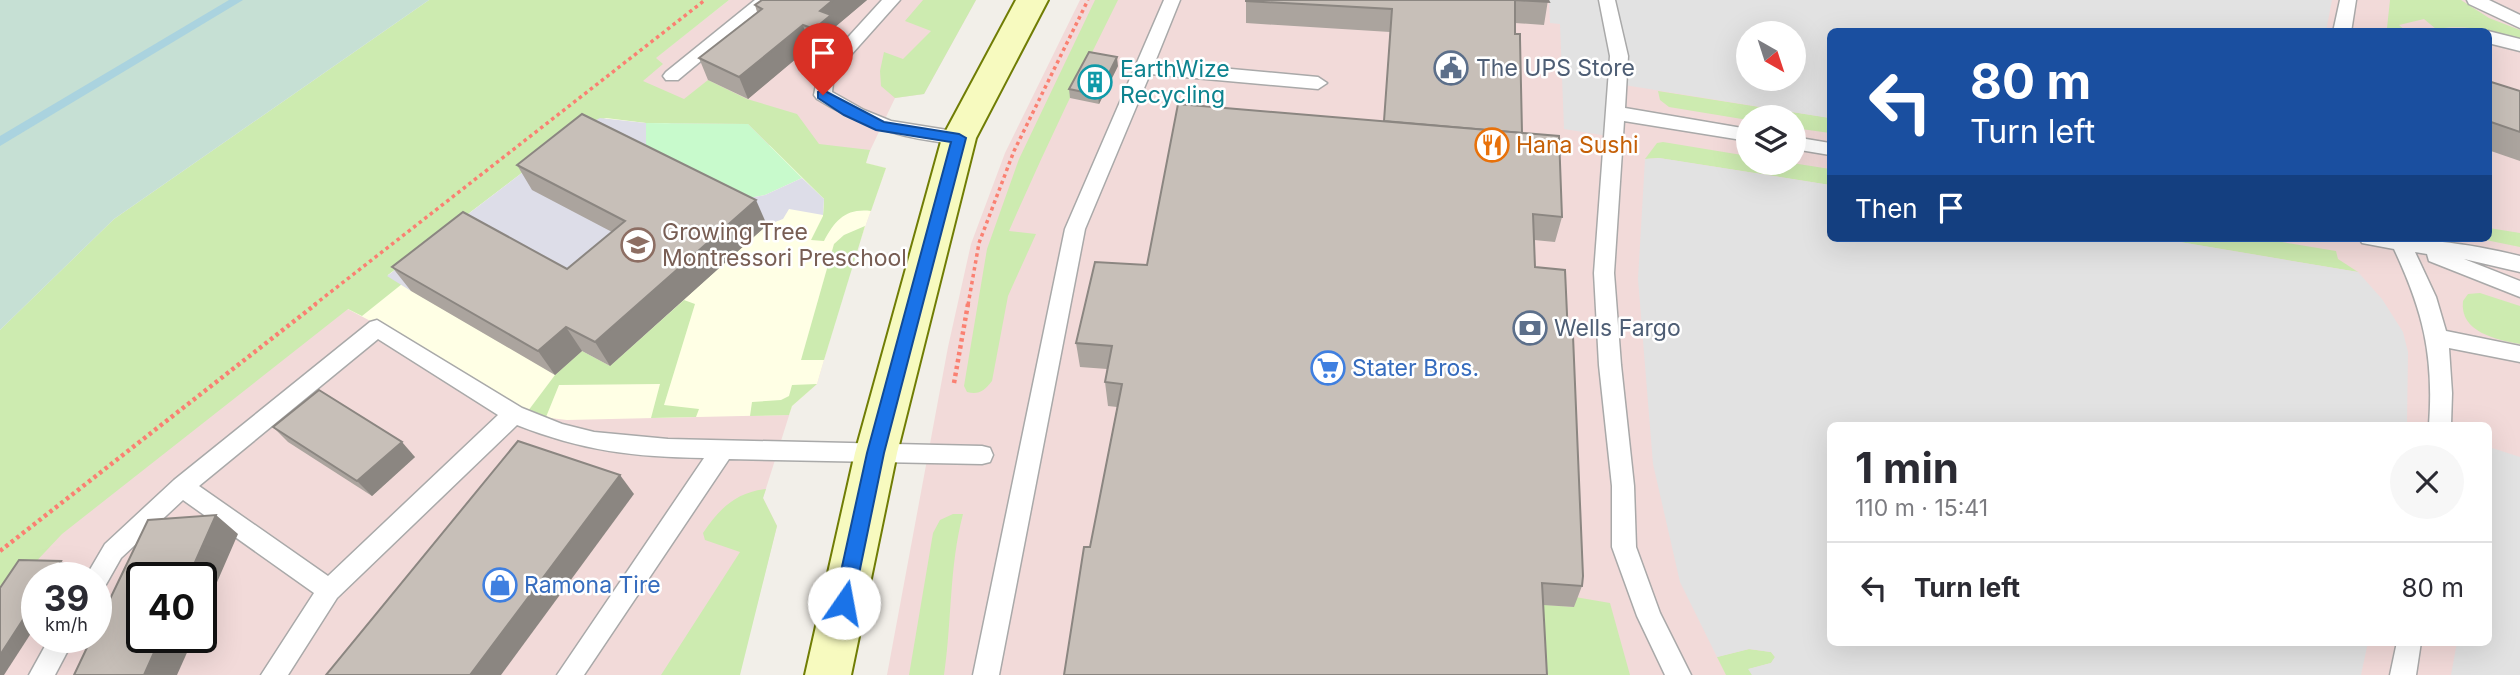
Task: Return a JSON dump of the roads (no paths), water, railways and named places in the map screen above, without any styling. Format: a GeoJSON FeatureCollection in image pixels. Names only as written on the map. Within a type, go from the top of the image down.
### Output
{"type":"FeatureCollection","features":[{"type":"Feature","properties":{"kind":"street"},"geometry":{"type":"LineString","coordinates":[[828,675],[876,453],[959,138],[1032,0]]}},
{"type":"Feature","properties":{"kind":"lane"},"geometry":{"type":"LineString","coordinates":[[671,76],[766,0]]}},
{"type":"Feature","properties":{"kind":"lane"},"geometry":{"type":"LineString","coordinates":[[892,0],[825,73],[823,95],[849,112],[881,126],[959,138]]}},
{"type":"Feature","properties":{"kind":"lane"},"geometry":{"type":"LineString","coordinates":[[986,675],[1074,229],[1172,0]]}},
{"type":"Feature","properties":{"kind":"lane"},"geometry":{"type":"LineString","coordinates":[[1607,0],[1619,56],[1604,273],[1610,365],[1623,486],[1624,547],[1649,616],[1678,675]]}},
{"type":"Feature","properties":{"kind":"lane"},"geometry":{"type":"LineString","coordinates":[[2343,28],[2348,0]]}},
{"type":"Feature","properties":{"kind":"lane"},"geometry":{"type":"LineString","coordinates":[[2475,0],[2520,22]]}},
{"type":"Feature","properties":{"kind":"lane"},"geometry":{"type":"LineString","coordinates":[[2492,38],[2520,45]]}},
{"type":"Feature","properties":{"kind":"lane"},"geometry":{"type":"LineString","coordinates":[[1143,67],[1318,83]]}},
{"type":"Feature","properties":{"kind":"lane"},"geometry":{"type":"LineString","coordinates":[[1615,113],[1736,133]]}},
{"type":"Feature","properties":{"kind":"lane"},"geometry":{"type":"LineString","coordinates":[[1806,145],[1827,148]]}},
{"type":"Feature","properties":{"kind":"lane"},"geometry":{"type":"LineString","coordinates":[[2400,242],[2426,297],[2436,337],[2443,393],[2440,422]]}},
{"type":"Feature","properties":{"kind":"lane"},"geometry":{"type":"LineString","coordinates":[[2402,242],[2520,289]]}},
{"type":"Feature","properties":{"kind":"lane"},"geometry":{"type":"LineString","coordinates":[[2406,242],[2476,253],[2520,264]]}},
{"type":"Feature","properties":{"kind":"lane"},"geometry":{"type":"LineString","coordinates":[[107,562],[113,551],[182,487],[377,328],[514,414],[559,432],[594,440],[668,448],[982,455]]}},
{"type":"Feature","properties":{"kind":"lane"},"geometry":{"type":"LineString","coordinates":[[2436,337],[2520,354]]}},
{"type":"Feature","properties":{"kind":"lane"},"geometry":{"type":"LineString","coordinates":[[274,675],[329,590],[514,414]]}},
{"type":"Feature","properties":{"kind":"lane"},"geometry":{"type":"LineString","coordinates":[[570,675],[723,449]]}},
{"type":"Feature","properties":{"kind":"lane"},"geometry":{"type":"LineString","coordinates":[[182,487],[329,590]]}},
{"type":"Feature","properties":{"kind":"lane"},"geometry":{"type":"LineString","coordinates":[[2403,675],[2408,646]]}},
{"type":"Feature","properties":{"kind":"lane"},"geometry":{"type":"LineString","coordinates":[[41,675],[54,653]]}},
{"type":"Feature","properties":{"kind":"waterway"},"geometry":{"type":"LineString","coordinates":[[0,142],[237,0]]}},
{"type":"Feature","properties":{"kind":"place","name":"The UPS Store"},"geometry":{"type":"Point","coordinates":[1451,68]}},
{"type":"Feature","properties":{"kind":"place","name":"EarthWize Recycling"},"geometry":{"type":"Point","coordinates":[1095,82]}},
{"type":"Feature","properties":{"kind":"place","name":"Hana Sushi"},"geometry":{"type":"Point","coordinates":[1492,145]}},
{"type":"Feature","properties":{"kind":"place","name":"Growing Tree Montressori Preschool"},"geometry":{"type":"Point","coordinates":[638,245]}},
{"type":"Feature","properties":{"kind":"place","name":"Wells Fargo"},"geometry":{"type":"Point","coordinates":[1530,328]}},
{"type":"Feature","properties":{"kind":"place","name":"Stater Bros."},"geometry":{"type":"Point","coordinates":[1328,368]}},
{"type":"Feature","properties":{"kind":"place","name":"Ramona Tire"},"geometry":{"type":"Point","coordinates":[500,585]}}]}
